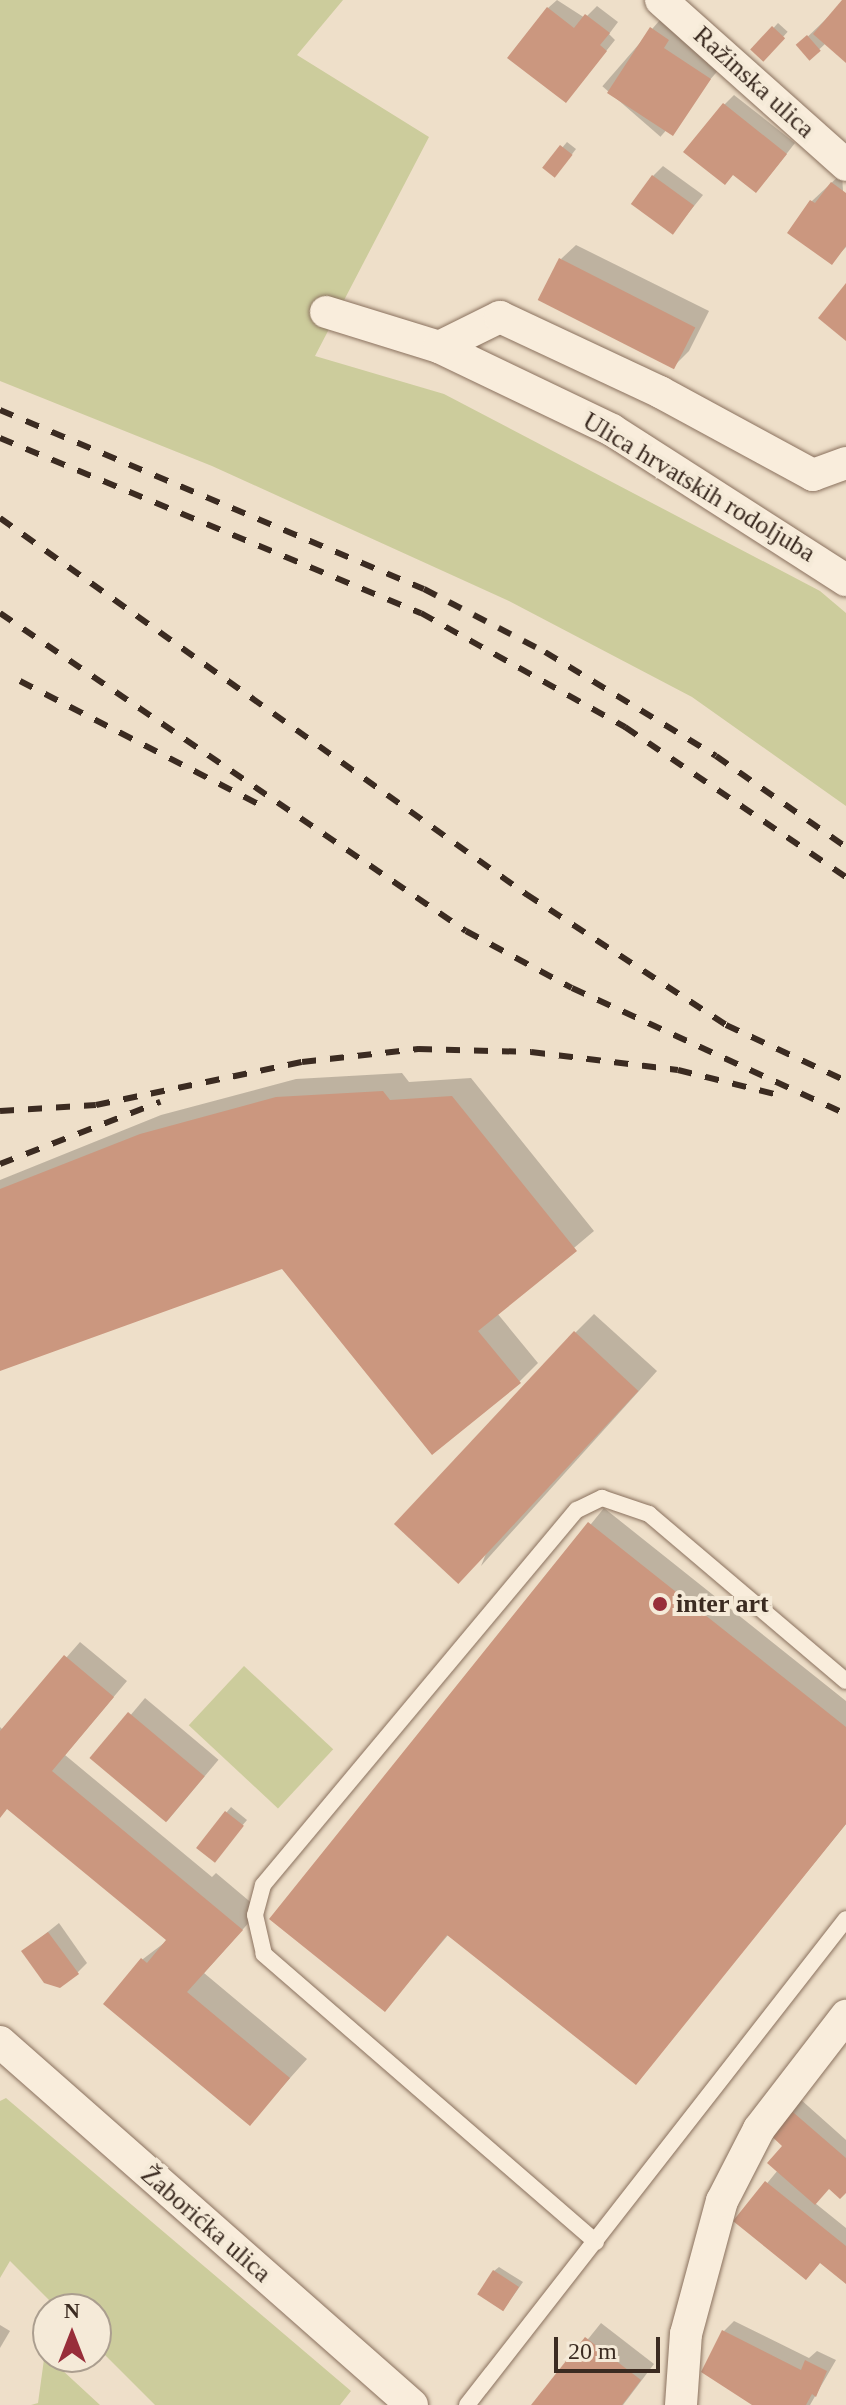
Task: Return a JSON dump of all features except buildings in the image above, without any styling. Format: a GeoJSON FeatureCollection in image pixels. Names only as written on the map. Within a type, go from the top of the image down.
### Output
{"type":"FeatureCollection","features":[{"type":"Feature","properties":{"kind":"street","name":"Ražinska ulica"},"geometry":{"type":"LineString","coordinates":[[661,0],[846,165]]}},
{"type":"Feature","properties":{"kind":"street","name":"Ulica hrvatskih rodoljuba"},"geometry":{"type":"LineString","coordinates":[[326,312],[439,347],[612,430],[846,580]]}},
{"type":"Feature","properties":{"kind":"street"},"geometry":{"type":"LineString","coordinates":[[439,347],[500,317],[660,392],[813,475],[846,463]]}},
{"type":"Feature","properties":{"kind":"street"},"geometry":{"type":"LineString","coordinates":[[681,2405],[686,2334],[722,2201],[759,2129],[846,2016]]}},
{"type":"Feature","properties":{"kind":"street","name":"Žaborićka ulica"},"geometry":{"type":"LineString","coordinates":[[0,2042],[412,2405]]}},
{"type":"Feature","properties":{"kind":"lane"},"geometry":{"type":"LineString","coordinates":[[596,2242],[264,1954],[255,1915],[263,1885],[577,1510],[602,1498],[649,1514],[846,1681]]}},
{"type":"Feature","properties":{"kind":"lane"},"geometry":{"type":"LineString","coordinates":[[467,2405],[846,1919]]}},
{"type":"Feature","properties":{"kind":"green space"},"geometry":{"type":"Polygon","coordinates":[[[0,0],[343,0],[297,55],[429,137],[315,356],[444,394],[820,591],[846,613],[846,806],[692,697],[509,601],[212,466],[0,381],[0,0]]]}},
{"type":"Feature","properties":{"kind":"green space"},"geometry":{"type":"Polygon","coordinates":[[[244,1666],[333,1749],[278,1808],[189,1725],[244,1666]]]}},
{"type":"Feature","properties":{"kind":"green space"},"geometry":{"type":"Polygon","coordinates":[[[6,2098],[351,2391],[340,2405],[155,2405],[112,2362],[112,2293],[42,2293],[10,2261],[0,2278],[0,2101],[6,2098]]]}},
{"type":"Feature","properties":{"kind":"green space"},"geometry":{"type":"Polygon","coordinates":[[[42,2373],[65,2373],[100,2405],[31,2405],[38,2403],[42,2373]]]}},
{"type":"Feature","properties":{"kind":"railway"},"geometry":{"type":"LineString","coordinates":[[0,410],[424,589],[545,652],[716,756],[846,847]]}},
{"type":"Feature","properties":{"kind":"railway"},"geometry":{"type":"LineString","coordinates":[[0,438],[421,613],[625,727],[846,877]]}},
{"type":"Feature","properties":{"kind":"railway"},"geometry":{"type":"LineString","coordinates":[[0,518],[526,894],[726,1025],[846,1081]]}},
{"type":"Feature","properties":{"kind":"railway"},"geometry":{"type":"LineString","coordinates":[[0,613],[466,931],[572,988],[846,1114]]}},
{"type":"Feature","properties":{"kind":"railway"},"geometry":{"type":"LineString","coordinates":[[20,681],[264,807]]}},
{"type":"Feature","properties":{"kind":"railway"},"geometry":{"type":"LineString","coordinates":[[0,1111],[96,1105],[302,1062],[418,1049],[531,1052],[678,1070],[778,1095]]}},
{"type":"Feature","properties":{"kind":"railway"},"geometry":{"type":"LineString","coordinates":[[0,1164],[160,1102]]}},
{"type":"Feature","properties":{"kind":"place","name":"inter art"},"geometry":{"type":"Point","coordinates":[660,1604]}}]}
